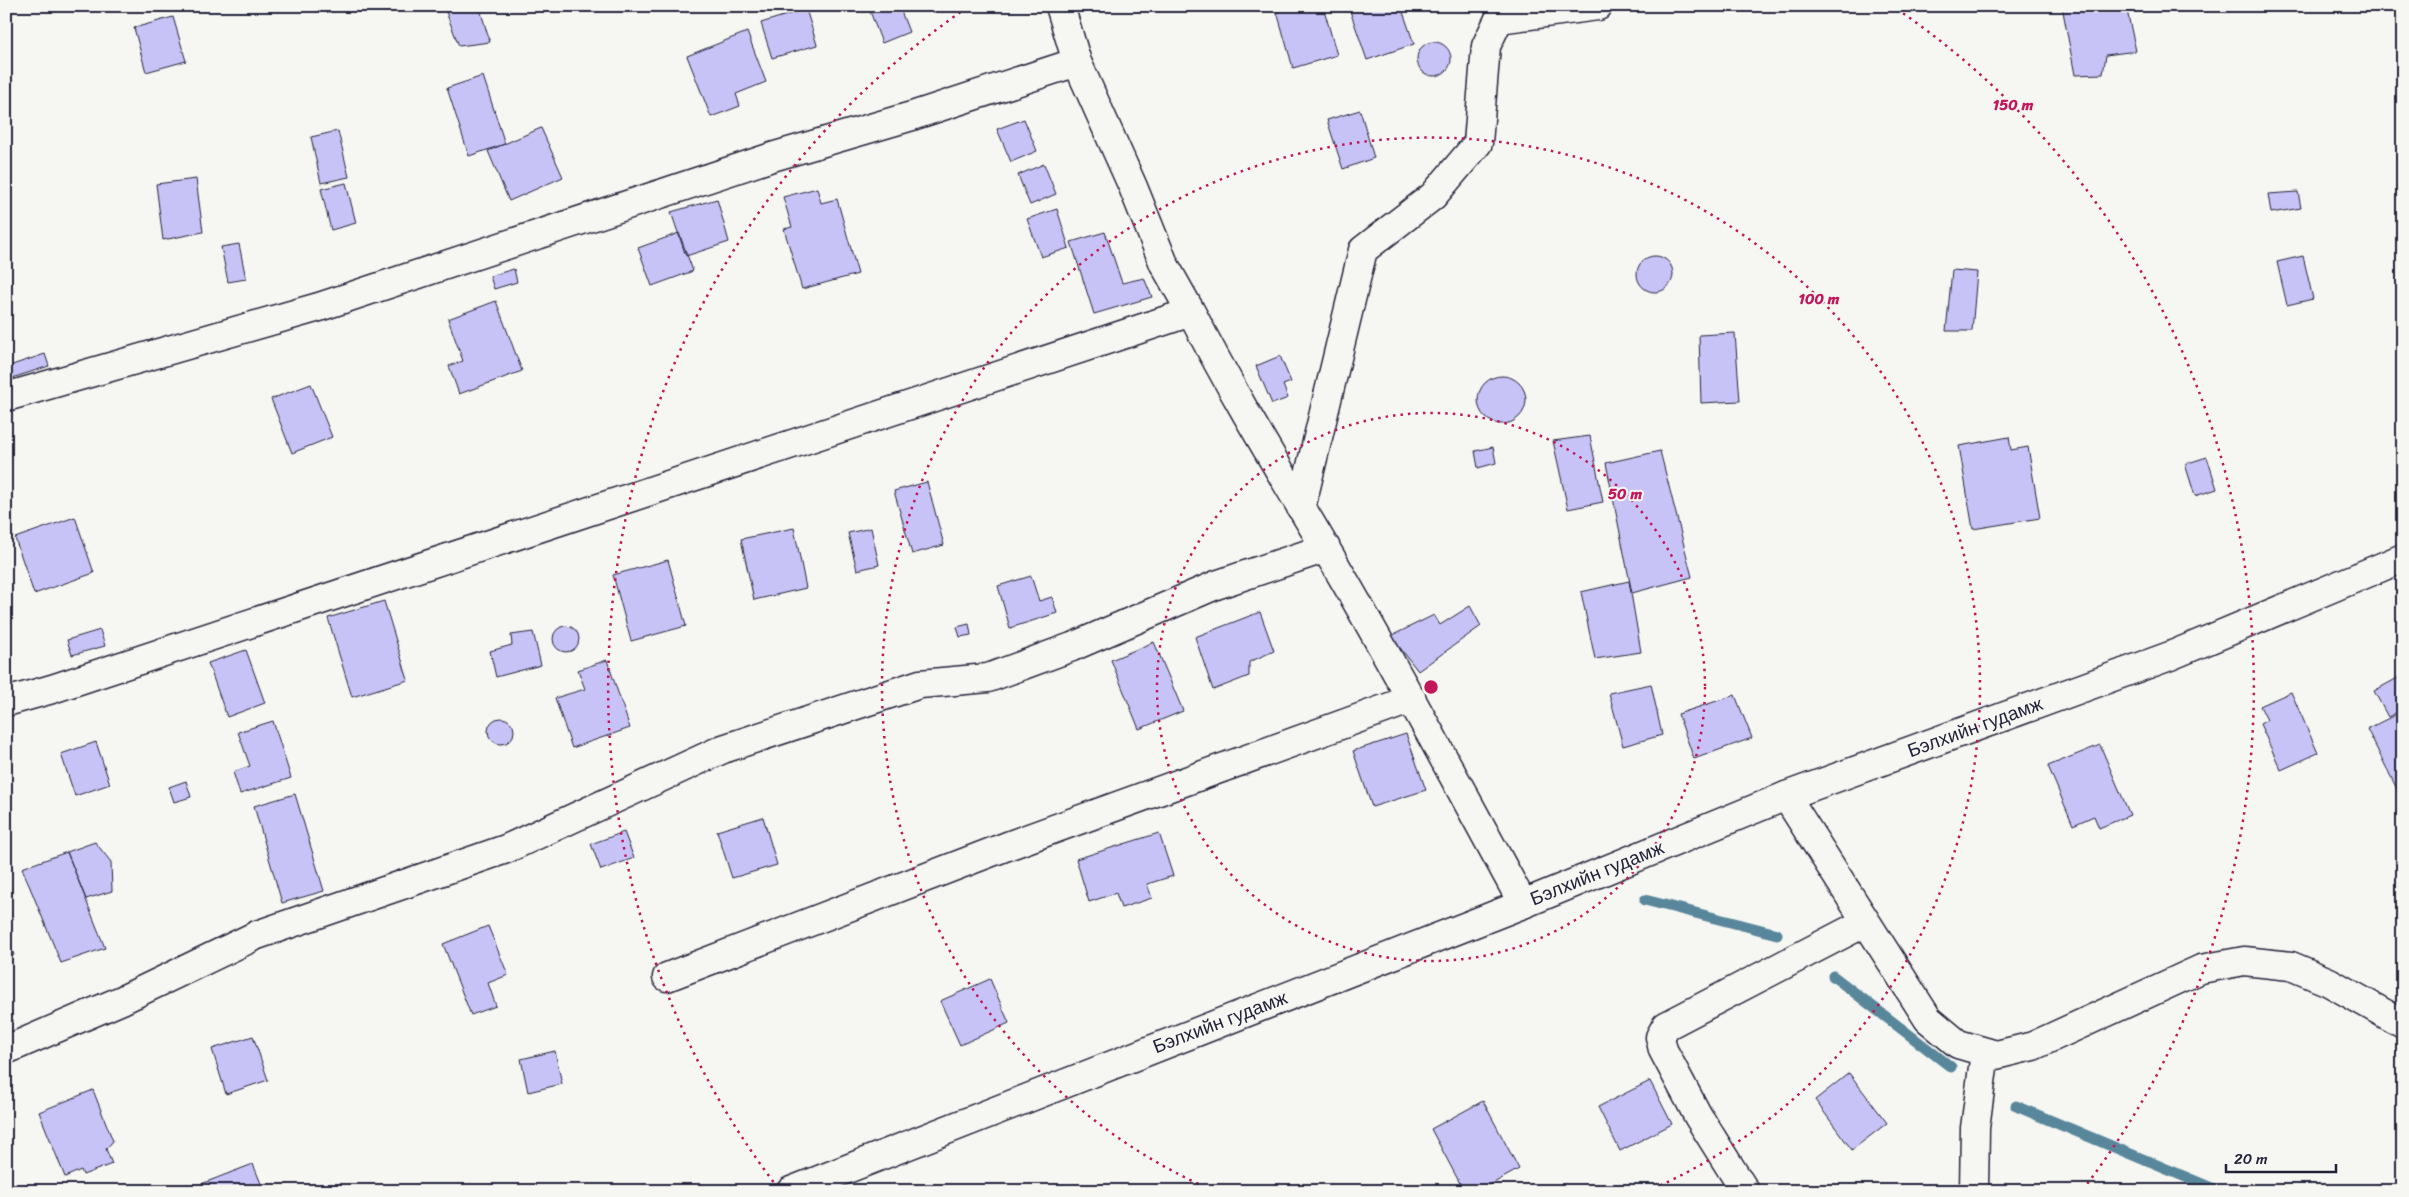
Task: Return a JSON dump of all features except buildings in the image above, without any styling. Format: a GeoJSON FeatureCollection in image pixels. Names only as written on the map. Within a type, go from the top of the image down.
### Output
{"type":"FeatureCollection","features":[{"type":"Feature","properties":{"kind":"street"},"geometry":{"type":"LineString","coordinates":[[1060,6],[1077,62],[1133,187],[1164,264],[1229,386],[1326,548],[1412,699],[1523,904]]}},
{"type":"Feature","properties":{"kind":"street"},"geometry":{"type":"LineString","coordinates":[[1301,508],[1363,250],[1433,196],[1478,143],[1486,46],[1499,19],[1598,6]]}},
{"type":"Feature","properties":{"kind":"street"},"geometry":{"type":"LineString","coordinates":[[6,398],[319,307],[772,157],[912,116],[1077,62]]}},
{"type":"Feature","properties":{"kind":"street"},"geometry":{"type":"LineString","coordinates":[[6,702],[119,667],[1191,312]]}},
{"type":"Feature","properties":{"kind":"street"},"geometry":{"type":"LineString","coordinates":[[6,1050],[122,1000],[257,935],[506,849],[723,749],[920,684],[988,678],[1072,647],[1216,585],[1326,548]]}},
{"type":"Feature","properties":{"kind":"street","name":"Бэлхийн гудамж"},"geometry":{"type":"LineString","coordinates":[[792,1191],[1523,904],[1786,796],[2170,656],[2403,558]]}},
{"type":"Feature","properties":{"kind":"street"},"geometry":{"type":"LineString","coordinates":[[667,977],[1010,845],[1412,699]]}},
{"type":"Feature","properties":{"kind":"street"},"geometry":{"type":"LineString","coordinates":[[1786,796],[1928,1019],[1958,1044],[1996,1056],[2033,1046],[2200,969],[2244,962],[2291,966],[2329,982],[2403,1024]]}},
{"type":"Feature","properties":{"kind":"street"},"geometry":{"type":"LineString","coordinates":[[1744,1191],[1698,1116],[1663,1050],[1660,1036],[1666,1026],[1866,922]]}},
{"type":"Feature","properties":{"kind":"street"},"geometry":{"type":"LineString","coordinates":[[1974,1191],[1975,1128],[1985,1052]]}},
{"type":"Feature","properties":{"kind":"waterway"},"geometry":{"type":"LineString","coordinates":[[1645,900],[1777,934]]}},
{"type":"Feature","properties":{"kind":"waterway"},"geometry":{"type":"LineString","coordinates":[[1833,976],[1951,1067]]}},
{"type":"Feature","properties":{"kind":"waterway"},"geometry":{"type":"LineString","coordinates":[[2016,1106],[2219,1191]]}}]}
